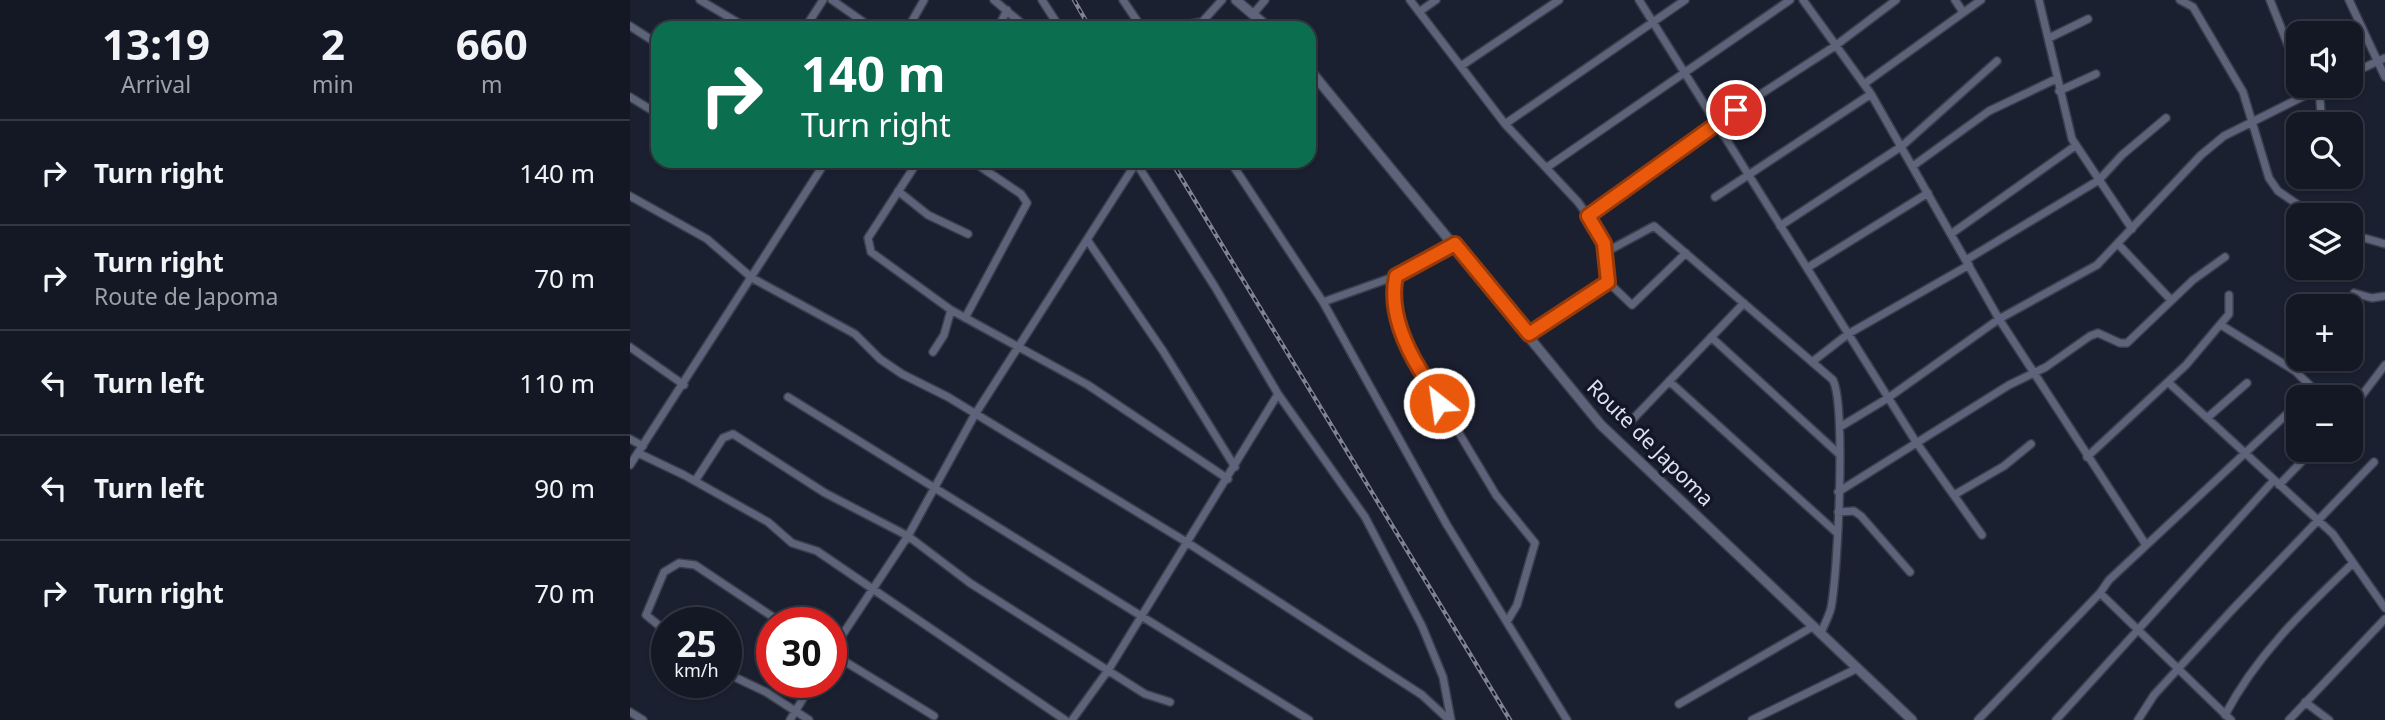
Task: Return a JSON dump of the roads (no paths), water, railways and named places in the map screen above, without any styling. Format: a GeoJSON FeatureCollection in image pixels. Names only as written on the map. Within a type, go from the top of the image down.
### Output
{"type":"FeatureCollection","features":[{"type":"Feature","properties":{"kind":"street"},"geometry":{"type":"LineString","coordinates":[[700,0],[735,21]]}},
{"type":"Feature","properties":{"kind":"street"},"geometry":{"type":"LineString","coordinates":[[810,21],[823,0]]}},
{"type":"Feature","properties":{"kind":"street"},"geometry":{"type":"LineString","coordinates":[[832,0],[862,21]]}},
{"type":"Feature","properties":{"kind":"street"},"geometry":{"type":"LineString","coordinates":[[912,21],[924,0]]}},
{"type":"Feature","properties":{"kind":"street"},"geometry":{"type":"LineString","coordinates":[[994,0],[1019,21]]}},
{"type":"Feature","properties":{"kind":"street"},"geometry":{"type":"LineString","coordinates":[[1042,0],[1056,21]]}},
{"type":"Feature","properties":{"kind":"street"},"geometry":{"type":"LineString","coordinates":[[1123,0],[1137,21]]}},
{"type":"Feature","properties":{"kind":"street"},"geometry":{"type":"LineString","coordinates":[[1203,21],[1222,0]]}},
{"type":"Feature","properties":{"kind":"street"},"geometry":{"type":"LineString","coordinates":[[1236,0],[1262,21]]}},
{"type":"Feature","properties":{"kind":"street"},"geometry":{"type":"LineString","coordinates":[[1254,13],[1265,0]]}},
{"type":"Feature","properties":{"kind":"street"},"geometry":{"type":"LineString","coordinates":[[1410,0],[1505,124],[1588,216],[1601,236],[1608,282],[1632,305],[1686,253]]}},
{"type":"Feature","properties":{"kind":"street"},"geometry":{"type":"LineString","coordinates":[[1419,12],[1436,0]]}},
{"type":"Feature","properties":{"kind":"street"},"geometry":{"type":"LineString","coordinates":[[1461,66],[1559,0]]}},
{"type":"Feature","properties":{"kind":"street"},"geometry":{"type":"LineString","coordinates":[[1639,0],[1916,442],[1982,535]]}},
{"type":"Feature","properties":{"kind":"street"},"geometry":{"type":"LineString","coordinates":[[1505,124],[1685,0]]}},
{"type":"Feature","properties":{"kind":"street"},"geometry":{"type":"LineString","coordinates":[[1546,168],[1790,0]]}},
{"type":"Feature","properties":{"kind":"street"},"geometry":{"type":"LineString","coordinates":[[1803,0],[1871,94],[1999,319],[2146,545]]}},
{"type":"Feature","properties":{"kind":"street"},"geometry":{"type":"LineString","coordinates":[[1588,216],[1716,123],[1835,46],[1896,0]]}},
{"type":"Feature","properties":{"kind":"street"},"geometry":{"type":"LineString","coordinates":[[1955,0],[1963,12]]}},
{"type":"Feature","properties":{"kind":"street"},"geometry":{"type":"LineString","coordinates":[[1864,84],[1980,0]]}},
{"type":"Feature","properties":{"kind":"street"},"geometry":{"type":"LineString","coordinates":[[2039,0],[2056,79],[2075,146],[2132,229]]}},
{"type":"Feature","properties":{"kind":"street"},"geometry":{"type":"LineString","coordinates":[[2180,0],[2193,7],[2241,86],[2269,178],[2278,191],[2296,203]]}},
{"type":"Feature","properties":{"kind":"street"},"geometry":{"type":"LineString","coordinates":[[2270,0],[2286,39]]}},
{"type":"Feature","properties":{"kind":"street"},"geometry":{"type":"LineString","coordinates":[[2349,0],[2382,60],[2385,77]]}},
{"type":"Feature","properties":{"kind":"street"},"geometry":{"type":"LineString","coordinates":[[1002,21],[1007,10]]}},
{"type":"Feature","properties":{"kind":"street"},"geometry":{"type":"LineString","coordinates":[[2049,38],[2088,19]]}},
{"type":"Feature","properties":{"kind":"street"},"geometry":{"type":"LineString","coordinates":[[630,26],[651,40]]}},
{"type":"Feature","properties":{"kind":"street"},"geometry":{"type":"LineString","coordinates":[[2363,68],[2382,60]]}},
{"type":"Feature","properties":{"kind":"street"},"geometry":{"type":"LineString","coordinates":[[1780,226],[1902,146],[1997,61]]}},
{"type":"Feature","properties":{"kind":"street"},"geometry":{"type":"LineString","coordinates":[[2059,91],[2096,74]]}},
{"type":"Feature","properties":{"kind":"street","name":"Route de Japoma"},"geometry":{"type":"LineString","coordinates":[[1316,77],[1601,425],[1858,668],[1906,718]]}},
{"type":"Feature","properties":{"kind":"street"},"geometry":{"type":"LineString","coordinates":[[1913,166],[1989,111],[2056,79]]}},
{"type":"Feature","properties":{"kind":"street"},"geometry":{"type":"LineString","coordinates":[[1715,197],[1871,94]]}},
{"type":"Feature","properties":{"kind":"street"},"geometry":{"type":"LineString","coordinates":[[630,97],[651,110]]}},
{"type":"Feature","properties":{"kind":"street"},"geometry":{"type":"LineString","coordinates":[[1840,427],[1888,398],[1999,319],[2097,265],[2119,245],[2201,155],[2224,136],[2291,98]]}},
{"type":"Feature","properties":{"kind":"street"},"geometry":{"type":"LineString","coordinates":[[1812,362],[1848,334],[2099,180],[2166,118]]}},
{"type":"Feature","properties":{"kind":"street"},"geometry":{"type":"LineString","coordinates":[[1951,234],[2075,146]]}},
{"type":"Feature","properties":{"kind":"street"},"geometry":{"type":"LineString","coordinates":[[630,464],[684,385],[822,168]]}},
{"type":"Feature","properties":{"kind":"street"},"geometry":{"type":"LineString","coordinates":[[913,168],[868,238],[871,251],[951,310],[1088,385],[1228,479]]}},
{"type":"Feature","properties":{"kind":"street"},"geometry":{"type":"LineString","coordinates":[[965,317],[1027,203],[1021,194],[982,168]]}},
{"type":"Feature","properties":{"kind":"street"},"geometry":{"type":"LineString","coordinates":[[847,629],[908,536],[974,416],[1132,168]]}},
{"type":"Feature","properties":{"kind":"street"},"geometry":{"type":"LineString","coordinates":[[1140,168],[1278,394],[1365,517],[1402,585],[1443,677],[1450,720]]}},
{"type":"Feature","properties":{"kind":"street"},"geometry":{"type":"LineString","coordinates":[[1235,168],[1323,302],[1428,492],[1567,720]]}},
{"type":"Feature","properties":{"kind":"street"},"geometry":{"type":"LineString","coordinates":[[898,191],[928,215],[968,234]]}},
{"type":"Feature","properties":{"kind":"street"},"geometry":{"type":"LineString","coordinates":[[1807,268],[1928,193]]}},
{"type":"Feature","properties":{"kind":"street"},"geometry":{"type":"LineString","coordinates":[[630,196],[708,239],[752,278],[855,334],[880,359],[948,397],[974,416],[1188,543],[1422,695],[1450,720]]}},
{"type":"Feature","properties":{"kind":"street"},"geometry":{"type":"LineString","coordinates":[[1604,253],[1654,226],[1812,362],[1836,387],[1840,427],[1837,533],[1831,608],[1818,630],[1679,704]]}},
{"type":"Feature","properties":{"kind":"street"},"geometry":{"type":"LineString","coordinates":[[2363,238],[2385,244]]}},
{"type":"Feature","properties":{"kind":"street"},"geometry":{"type":"LineString","coordinates":[[1088,241],[1163,351],[1235,467]]}},
{"type":"Feature","properties":{"kind":"street"},"geometry":{"type":"LineString","coordinates":[[1323,302],[1396,276],[1455,244]]}},
{"type":"Feature","properties":{"kind":"street"},"geometry":{"type":"LineString","coordinates":[[2119,245],[2171,300]]}},
{"type":"Feature","properties":{"kind":"street"},"geometry":{"type":"LineString","coordinates":[[1838,492],[1874,472],[1916,442],[2009,384],[2035,372],[2098,333],[2127,343],[2171,300],[2225,257]]}},
{"type":"Feature","properties":{"kind":"street"},"geometry":{"type":"LineString","coordinates":[[1396,276],[1393,303],[1410,351],[1496,495],[1535,543],[1517,605],[1508,620]]}},
{"type":"Feature","properties":{"kind":"street"},"geometry":{"type":"LineString","coordinates":[[1529,334],[1608,282]]}},
{"type":"Feature","properties":{"kind":"street"},"geometry":{"type":"LineString","coordinates":[[2354,293],[2372,298],[2385,296]]}},
{"type":"Feature","properties":{"kind":"street"},"geometry":{"type":"LineString","coordinates":[[2087,457],[2169,383],[2221,326],[2231,309],[2229,295]]}},
{"type":"Feature","properties":{"kind":"street"},"geometry":{"type":"LineString","coordinates":[[1633,419],[1744,303]]}},
{"type":"Feature","properties":{"kind":"street"},"geometry":{"type":"LineString","coordinates":[[933,352],[944,335],[951,310]]}},
{"type":"Feature","properties":{"kind":"street"},"geometry":{"type":"LineString","coordinates":[[2221,326],[2295,371],[2310,385]]}},
{"type":"Feature","properties":{"kind":"street"},"geometry":{"type":"LineString","coordinates":[[1711,337],[1839,454]]}},
{"type":"Feature","properties":{"kind":"street"},"geometry":{"type":"LineString","coordinates":[[630,347],[684,385]]}},
{"type":"Feature","properties":{"kind":"street"},"geometry":{"type":"LineString","coordinates":[[2363,394],[2385,365]]}},
{"type":"Feature","properties":{"kind":"street"},"geometry":{"type":"LineString","coordinates":[[1669,381],[1837,533]]}},
{"type":"Feature","properties":{"kind":"street"},"geometry":{"type":"LineString","coordinates":[[2169,383],[2333,534],[2385,608]]}},
{"type":"Feature","properties":{"kind":"street"},"geometry":{"type":"LineString","coordinates":[[2207,418],[2246,383]]}},
{"type":"Feature","properties":{"kind":"street"},"geometry":{"type":"LineString","coordinates":[[1072,720],[1109,669],[1278,394]]}},
{"type":"Feature","properties":{"kind":"street"},"geometry":{"type":"LineString","coordinates":[[788,397],[933,490],[1309,720]]}},
{"type":"Feature","properties":{"kind":"street"},"geometry":{"type":"LineString","coordinates":[[1978,720],[2100,593],[2109,580],[2286,415]]}},
{"type":"Feature","properties":{"kind":"street"},"geometry":{"type":"LineString","coordinates":[[695,481],[723,438],[733,434],[825,493],[908,536],[970,583],[1145,694],[1170,702]]}},
{"type":"Feature","properties":{"kind":"street"},"geometry":{"type":"LineString","coordinates":[[630,439],[640,449],[768,522],[792,543],[817,551],[1065,720]]}},
{"type":"Feature","properties":{"kind":"street"},"geometry":{"type":"LineString","coordinates":[[1954,495],[2004,466],[2031,444]]}},
{"type":"Feature","properties":{"kind":"street"},"geometry":{"type":"LineString","coordinates":[[2056,720],[2277,482],[2300,462]]}},
{"type":"Feature","properties":{"kind":"street"},"geometry":{"type":"LineString","coordinates":[[2138,720],[2154,695],[2374,462]]}},
{"type":"Feature","properties":{"kind":"street"},"geometry":{"type":"LineString","coordinates":[[1838,512],[1854,511],[1861,516],[1910,572]]}},
{"type":"Feature","properties":{"kind":"street"},"geometry":{"type":"LineString","coordinates":[[651,619],[646,615],[664,572],[679,563],[695,565],[758,607]]}},
{"type":"Feature","properties":{"kind":"street"},"geometry":{"type":"LineString","coordinates":[[2100,593],[2228,718],[2246,677],[2290,622],[2353,563]]}},
{"type":"Feature","properties":{"kind":"street"},"geometry":{"type":"LineString","coordinates":[[2289,720],[2385,619]]}},
{"type":"Feature","properties":{"kind":"street"},"geometry":{"type":"LineString","coordinates":[[847,662],[934,716]]}},
{"type":"Feature","properties":{"kind":"street"},"geometry":{"type":"LineString","coordinates":[[1752,720],[1858,668]]}},
{"type":"Feature","properties":{"kind":"street"},"geometry":{"type":"LineString","coordinates":[[742,681],[796,710],[809,720]]}},
{"type":"Feature","properties":{"kind":"street"},"geometry":{"type":"LineString","coordinates":[[790,720],[803,698]]}},
{"type":"Feature","properties":{"kind":"street"},"geometry":{"type":"LineString","coordinates":[[2305,702],[2329,720]]}},
{"type":"Feature","properties":{"kind":"street"},"geometry":{"type":"LineString","coordinates":[[630,712],[643,720]]}},
{"type":"Feature","properties":{"kind":"railway"},"geometry":{"type":"LineString","coordinates":[[1074,0],[1086,21]]}},
{"type":"Feature","properties":{"kind":"railway"},"geometry":{"type":"LineString","coordinates":[[1175,168],[1510,720]]}}]}
